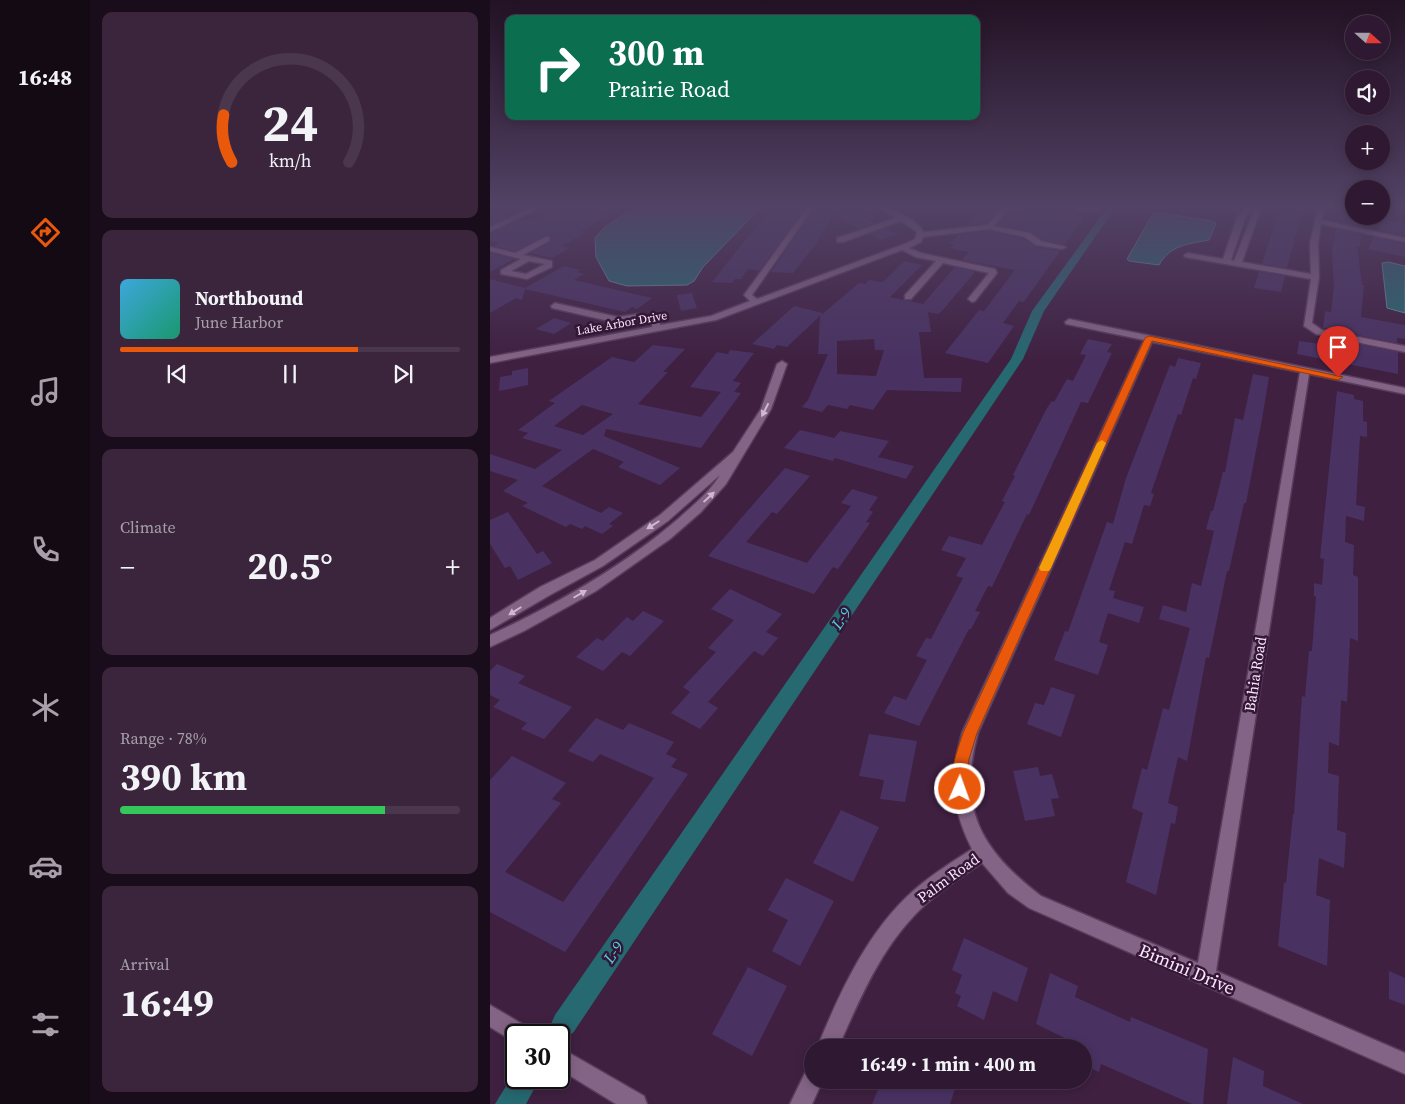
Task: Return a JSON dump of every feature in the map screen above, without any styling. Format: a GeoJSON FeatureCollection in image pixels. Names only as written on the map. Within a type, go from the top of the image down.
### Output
{"type":"FeatureCollection","features":[{"type":"Feature","properties":{"kind":"street"},"geometry":{"type":"LineString","coordinates":[[525,260],[504,272],[527,277],[549,265],[548,263],[534,260]]}},
{"type":"Feature","properties":{"kind":"street"},"geometry":{"type":"LineString","coordinates":[[756,303],[748,296],[772,260]]}},
{"type":"Feature","properties":{"kind":"street","name":"Lake Arbor Drive"},"geometry":{"type":"LineString","coordinates":[[490,360],[713,318],[872,260]]}},
{"type":"Feature","properties":{"kind":"street"},"geometry":{"type":"LineString","coordinates":[[908,297],[941,260],[992,271],[993,273],[972,299]]}},
{"type":"Feature","properties":{"kind":"street"},"geometry":{"type":"LineString","coordinates":[[1213,260],[1315,277]]}},
{"type":"Feature","properties":{"kind":"street"},"geometry":{"type":"LineString","coordinates":[[1237,264],[1239,260]]}},
{"type":"Feature","properties":{"kind":"street"},"geometry":{"type":"LineString","coordinates":[[1314,260],[1315,277],[1306,324],[1311,329],[1405,349]]}},
{"type":"Feature","properties":{"kind":"street"},"geometry":{"type":"LineString","coordinates":[[555,306],[618,320],[650,318],[656,321],[656,329]]}},
{"type":"Feature","properties":{"kind":"street"},"geometry":{"type":"LineString","coordinates":[[1069,322],[1405,391]]}},
{"type":"Feature","properties":{"kind":"street","name":"Palm Road"},"geometry":{"type":"LineString","coordinates":[[831,1039],[864,968],[885,935],[910,907],[936,884],[983,852],[973,835],[963,804],[960,774],[965,746],[1149,338]]}},
{"type":"Feature","properties":{"kind":"street"},"geometry":{"type":"LineString","coordinates":[[490,641],[521,628],[603,581],[668,533],[714,493],[732,468],[737,454],[766,410],[782,364]]}},
{"type":"Feature","properties":{"kind":"street","name":"Bahia Road"},"geometry":{"type":"LineString","coordinates":[[1205,977],[1305,370]]}},
{"type":"Feature","properties":{"kind":"street"},"geometry":{"type":"LineString","coordinates":[[490,625],[545,591],[599,563],[664,518],[737,454]]}},
{"type":"Feature","properties":{"kind":"street","name":"Bimini Drive"},"geometry":{"type":"LineString","coordinates":[[983,852],[1006,880],[1035,902],[1405,1064]]}},
{"type":"Feature","properties":{"kind":"street"},"geometry":{"type":"LineString","coordinates":[[490,1015],[505,1024]]}},
{"type":"Feature","properties":{"kind":"street"},"geometry":{"type":"LineString","coordinates":[[570,1064],[636,1104]]}},
{"type":"Feature","properties":{"kind":"street"},"geometry":{"type":"LineString","coordinates":[[802,1104],[808,1089]]}},
{"type":"Feature","properties":{"kind":"shaded area"},"geometry":{"type":"Polygon","coordinates":[[[597,260],[710,260],[694,281],[687,285],[627,286],[609,281],[597,260]]]}},
{"type":"Feature","properties":{"kind":"shaded area"},"geometry":{"type":"Polygon","coordinates":[[[1128,260],[1162,260],[1159,265],[1128,260]]]}},
{"type":"Feature","properties":{"kind":"shaded area"},"geometry":{"type":"Polygon","coordinates":[[[1388,262],[1405,266],[1405,313],[1387,308],[1382,263],[1388,262]]]}},
{"type":"Feature","properties":{"kind":"building"},"geometry":{"type":"Polygon","coordinates":[[[490,260],[513,260],[490,272],[490,260]]]}},
{"type":"Feature","properties":{"kind":"building"},"geometry":{"type":"Polygon","coordinates":[[[730,260],[767,260],[759,271],[748,269],[741,279],[735,279],[731,283],[712,282],[730,260]]]}},
{"type":"Feature","properties":{"kind":"building"},"geometry":{"type":"Polygon","coordinates":[[[780,260],[804,260],[793,273],[771,272],[780,260]]]}},
{"type":"Feature","properties":{"kind":"building"},"geometry":{"type":"Polygon","coordinates":[[[962,260],[1054,260],[1024,302],[1019,301],[1003,323],[1014,326],[988,363],[945,353],[979,310],[984,311],[1015,270],[962,260]]]}},
{"type":"Feature","properties":{"kind":"building"},"geometry":{"type":"Polygon","coordinates":[[[1263,260],[1289,260],[1287,268],[1262,264],[1263,260]]]}},
{"type":"Feature","properties":{"kind":"building"},"geometry":{"type":"Polygon","coordinates":[[[1332,260],[1359,260],[1362,285],[1364,285],[1361,317],[1405,325],[1405,339],[1397,338],[1397,343],[1323,328],[1325,311],[1331,312],[1334,286],[1332,260]]]}},
{"type":"Feature","properties":{"kind":"building"},"geometry":{"type":"Polygon","coordinates":[[[904,261],[922,265],[890,297],[923,304],[955,267],[975,272],[942,311],[938,314],[928,312],[931,332],[919,332],[924,378],[962,378],[961,392],[887,390],[873,410],[850,405],[847,409],[828,405],[822,412],[802,407],[808,400],[828,354],[818,354],[820,316],[859,283],[865,284],[869,280],[883,282],[904,261]],[[874,339],[837,341],[837,374],[876,376],[884,350],[875,350],[874,339]]]}},
{"type":"Feature","properties":{"kind":"building"},"geometry":{"type":"Polygon","coordinates":[[[564,266],[581,270],[577,272],[584,274],[574,280],[652,298],[637,309],[632,307],[625,312],[525,289],[522,300],[516,298],[490,313],[490,279],[525,288],[564,266]]]}},
{"type":"Feature","properties":{"kind":"building"},"geometry":{"type":"Polygon","coordinates":[[[1259,272],[1285,276],[1281,292],[1254,288],[1259,272]]]}},
{"type":"Feature","properties":{"kind":"building"},"geometry":{"type":"Polygon","coordinates":[[[692,293],[697,308],[681,311],[677,295],[692,293]]]}},
{"type":"Feature","properties":{"kind":"building"},"geometry":{"type":"Polygon","coordinates":[[[794,306],[823,313],[787,347],[777,345],[774,349],[752,344],[794,306]]]}},
{"type":"Feature","properties":{"kind":"building"},"geometry":{"type":"Polygon","coordinates":[[[554,318],[571,323],[554,334],[536,329],[554,318]]]}},
{"type":"Feature","properties":{"kind":"building"},"geometry":{"type":"Polygon","coordinates":[[[1322,337],[1398,352],[1398,374],[1297,354],[1299,341],[1321,344],[1322,337]]]}},
{"type":"Feature","properties":{"kind":"building"},"geometry":{"type":"Polygon","coordinates":[[[1088,339],[1112,344],[1107,352],[1112,353],[1088,403],[1081,402],[1029,515],[1027,514],[992,587],[988,586],[975,611],[980,612],[971,629],[969,629],[919,726],[884,713],[894,696],[906,700],[927,660],[916,656],[926,638],[931,639],[963,578],[956,576],[966,558],[941,550],[949,536],[982,545],[1005,502],[1002,501],[1015,476],[1013,475],[1047,408],[1052,401],[1054,402],[1067,379],[1073,381],[1086,355],[1080,354],[1088,339]]]}},
{"type":"Feature","properties":{"kind":"building"},"geometry":{"type":"Polygon","coordinates":[[[653,345],[685,349],[663,372],[668,372],[638,404],[701,417],[721,392],[690,387],[717,352],[728,354],[730,350],[754,353],[733,381],[741,383],[734,392],[741,393],[701,448],[606,429],[604,436],[680,468],[660,485],[618,467],[624,462],[593,449],[542,486],[601,513],[609,507],[623,513],[609,524],[613,526],[602,534],[585,526],[582,529],[570,524],[566,527],[522,506],[528,503],[503,491],[518,480],[490,471],[490,454],[535,469],[562,450],[522,438],[528,433],[518,430],[555,403],[549,401],[612,357],[634,362],[653,345]],[[582,405],[554,426],[583,435],[613,414],[582,405]]]}},
{"type":"Feature","properties":{"kind":"building"},"geometry":{"type":"Polygon","coordinates":[[[1178,358],[1201,363],[1196,379],[1193,378],[1181,415],[1178,414],[1151,493],[1154,494],[1150,506],[1144,505],[1132,544],[1125,542],[1109,590],[1115,591],[1113,598],[1144,607],[1139,623],[1108,613],[1099,642],[1108,645],[1098,675],[1054,660],[1065,631],[1068,632],[1107,522],[1113,524],[1126,478],[1170,365],[1175,367],[1178,358]]]}},
{"type":"Feature","properties":{"kind":"building"},"geometry":{"type":"Polygon","coordinates":[[[528,368],[528,385],[499,391],[500,377],[512,375],[512,371],[528,368]]]}},
{"type":"Feature","properties":{"kind":"building"},"geometry":{"type":"Polygon","coordinates":[[[1253,374],[1269,377],[1262,419],[1246,503],[1244,503],[1229,571],[1227,571],[1209,658],[1206,657],[1187,761],[1178,757],[1168,803],[1178,807],[1175,824],[1171,823],[1156,895],[1126,882],[1143,813],[1132,808],[1142,768],[1147,770],[1163,708],[1169,710],[1190,628],[1159,619],[1163,605],[1186,612],[1192,583],[1201,586],[1214,531],[1206,529],[1211,511],[1213,511],[1223,472],[1225,472],[1235,418],[1243,420],[1253,374]]]}},
{"type":"Feature","properties":{"kind":"building"},"geometry":{"type":"Polygon","coordinates":[[[1337,391],[1354,395],[1354,399],[1363,401],[1363,421],[1367,422],[1367,437],[1360,436],[1356,505],[1365,507],[1364,521],[1346,516],[1345,542],[1354,545],[1353,575],[1358,577],[1358,641],[1350,638],[1347,702],[1341,700],[1339,746],[1329,742],[1328,773],[1339,776],[1337,830],[1346,833],[1344,868],[1319,858],[1316,895],[1330,900],[1327,966],[1278,946],[1284,882],[1286,883],[1294,814],[1302,696],[1305,697],[1309,651],[1312,651],[1316,597],[1314,596],[1314,583],[1322,585],[1324,559],[1320,558],[1337,391]]]}},
{"type":"Feature","properties":{"kind":"building"},"geometry":{"type":"Polygon","coordinates":[[[800,430],[834,438],[840,431],[889,441],[878,457],[914,466],[906,479],[835,458],[833,461],[784,448],[800,430]]]}},
{"type":"Feature","properties":{"kind":"building"},"geometry":{"type":"Polygon","coordinates":[[[785,468],[810,476],[777,514],[772,512],[746,542],[807,563],[851,506],[841,503],[852,489],[878,497],[869,510],[873,512],[866,522],[870,523],[838,569],[833,567],[814,594],[708,556],[785,468]]]}},
{"type":"Feature","properties":{"kind":"building"},"geometry":{"type":"Polygon","coordinates":[[[508,512],[537,554],[543,551],[552,563],[518,580],[510,566],[505,568],[490,544],[490,520],[508,512]]]}},
{"type":"Feature","properties":{"kind":"building"},"geometry":{"type":"Polygon","coordinates":[[[730,589],[782,614],[766,632],[778,638],[763,656],[754,651],[708,702],[718,708],[700,729],[671,713],[690,692],[683,687],[716,652],[708,648],[734,620],[711,609],[730,589]]]}},
{"type":"Feature","properties":{"kind":"building"},"geometry":{"type":"Polygon","coordinates":[[[643,611],[664,621],[630,656],[622,652],[603,671],[576,657],[597,638],[603,641],[627,617],[633,621],[643,611]]]}},
{"type":"Feature","properties":{"kind":"building"},"geometry":{"type":"Polygon","coordinates":[[[497,664],[525,676],[518,683],[572,707],[544,739],[521,729],[527,723],[493,707],[500,700],[490,695],[490,671],[497,664]]]}},
{"type":"Feature","properties":{"kind":"building"},"geometry":{"type":"Polygon","coordinates":[[[1051,687],[1075,695],[1061,737],[1027,724],[1035,703],[1044,705],[1051,687]]]}},
{"type":"Feature","properties":{"kind":"building"},"geometry":{"type":"Polygon","coordinates":[[[596,718],[623,730],[629,723],[674,742],[666,754],[677,759],[671,767],[688,774],[565,952],[490,912],[490,780],[512,756],[566,783],[552,799],[561,803],[505,872],[563,902],[654,778],[600,754],[593,762],[568,751],[596,718]]]}},
{"type":"Feature","properties":{"kind":"building"},"geometry":{"type":"Polygon","coordinates":[[[869,734],[917,741],[905,802],[880,799],[884,780],[859,776],[869,734]]]}},
{"type":"Feature","properties":{"kind":"building"},"geometry":{"type":"Polygon","coordinates":[[[1038,767],[1040,776],[1052,774],[1059,798],[1051,799],[1055,816],[1025,821],[1013,771],[1038,767]]]}},
{"type":"Feature","properties":{"kind":"building"},"geometry":{"type":"Polygon","coordinates":[[[841,810],[879,827],[853,882],[813,863],[841,810]]]}},
{"type":"Feature","properties":{"kind":"building"},"geometry":{"type":"Polygon","coordinates":[[[786,878],[834,901],[800,966],[772,951],[788,920],[768,910],[786,878]]]}},
{"type":"Feature","properties":{"kind":"building"},"geometry":{"type":"Polygon","coordinates":[[[964,938],[1028,968],[1017,1002],[993,991],[984,1020],[957,1006],[961,996],[955,993],[962,975],[952,970],[964,938]]]}},
{"type":"Feature","properties":{"kind":"building"},"geometry":{"type":"Polygon","coordinates":[[[748,967],[787,986],[752,1056],[712,1034],[748,967]]]}},
{"type":"Feature","properties":{"kind":"building"},"geometry":{"type":"Polygon","coordinates":[[[1389,971],[1405,978],[1405,1005],[1389,999],[1389,971]]]}},
{"type":"Feature","properties":{"kind":"building"},"geometry":{"type":"Polygon","coordinates":[[[1050,973],[1078,986],[1075,997],[1130,1022],[1131,1017],[1208,1049],[1203,1104],[1192,1104],[1101,1064],[1099,1072],[1092,1069],[1092,1039],[1067,1039],[1036,1024],[1050,973]]]}},
{"type":"Feature","properties":{"kind":"building"},"geometry":{"type":"Polygon","coordinates":[[[1233,1057],[1264,1071],[1263,1086],[1303,1104],[1227,1104],[1233,1057]]]}},
{"type":"Feature","properties":{"kind":"building"},"geometry":{"type":"Polygon","coordinates":[[[878,1089],[955,1089],[950,1104],[872,1104],[878,1089]]]}},
{"type":"Feature","properties":{"kind":"waterway","name":"L-9"},"geometry":{"type":"LineString","coordinates":[[564,1024],[1017,359],[1038,311],[1074,260]]}},
{"type":"Feature","properties":{"kind":"waterway","name":"L-9"},"geometry":{"type":"LineString","coordinates":[[509,1104],[519,1089]]}},
{"type":"Feature","properties":{"kind":"slow traffic"},"geometry":{"type":"LineString","coordinates":[[1045,568],[1102,443]]}},
{"type":"Feature","properties":{"kind":"route"},"geometry":{"type":"LineString","coordinates":[[960,789],[962,759],[970,733],[1149,338],[1338,377]]}}]}
